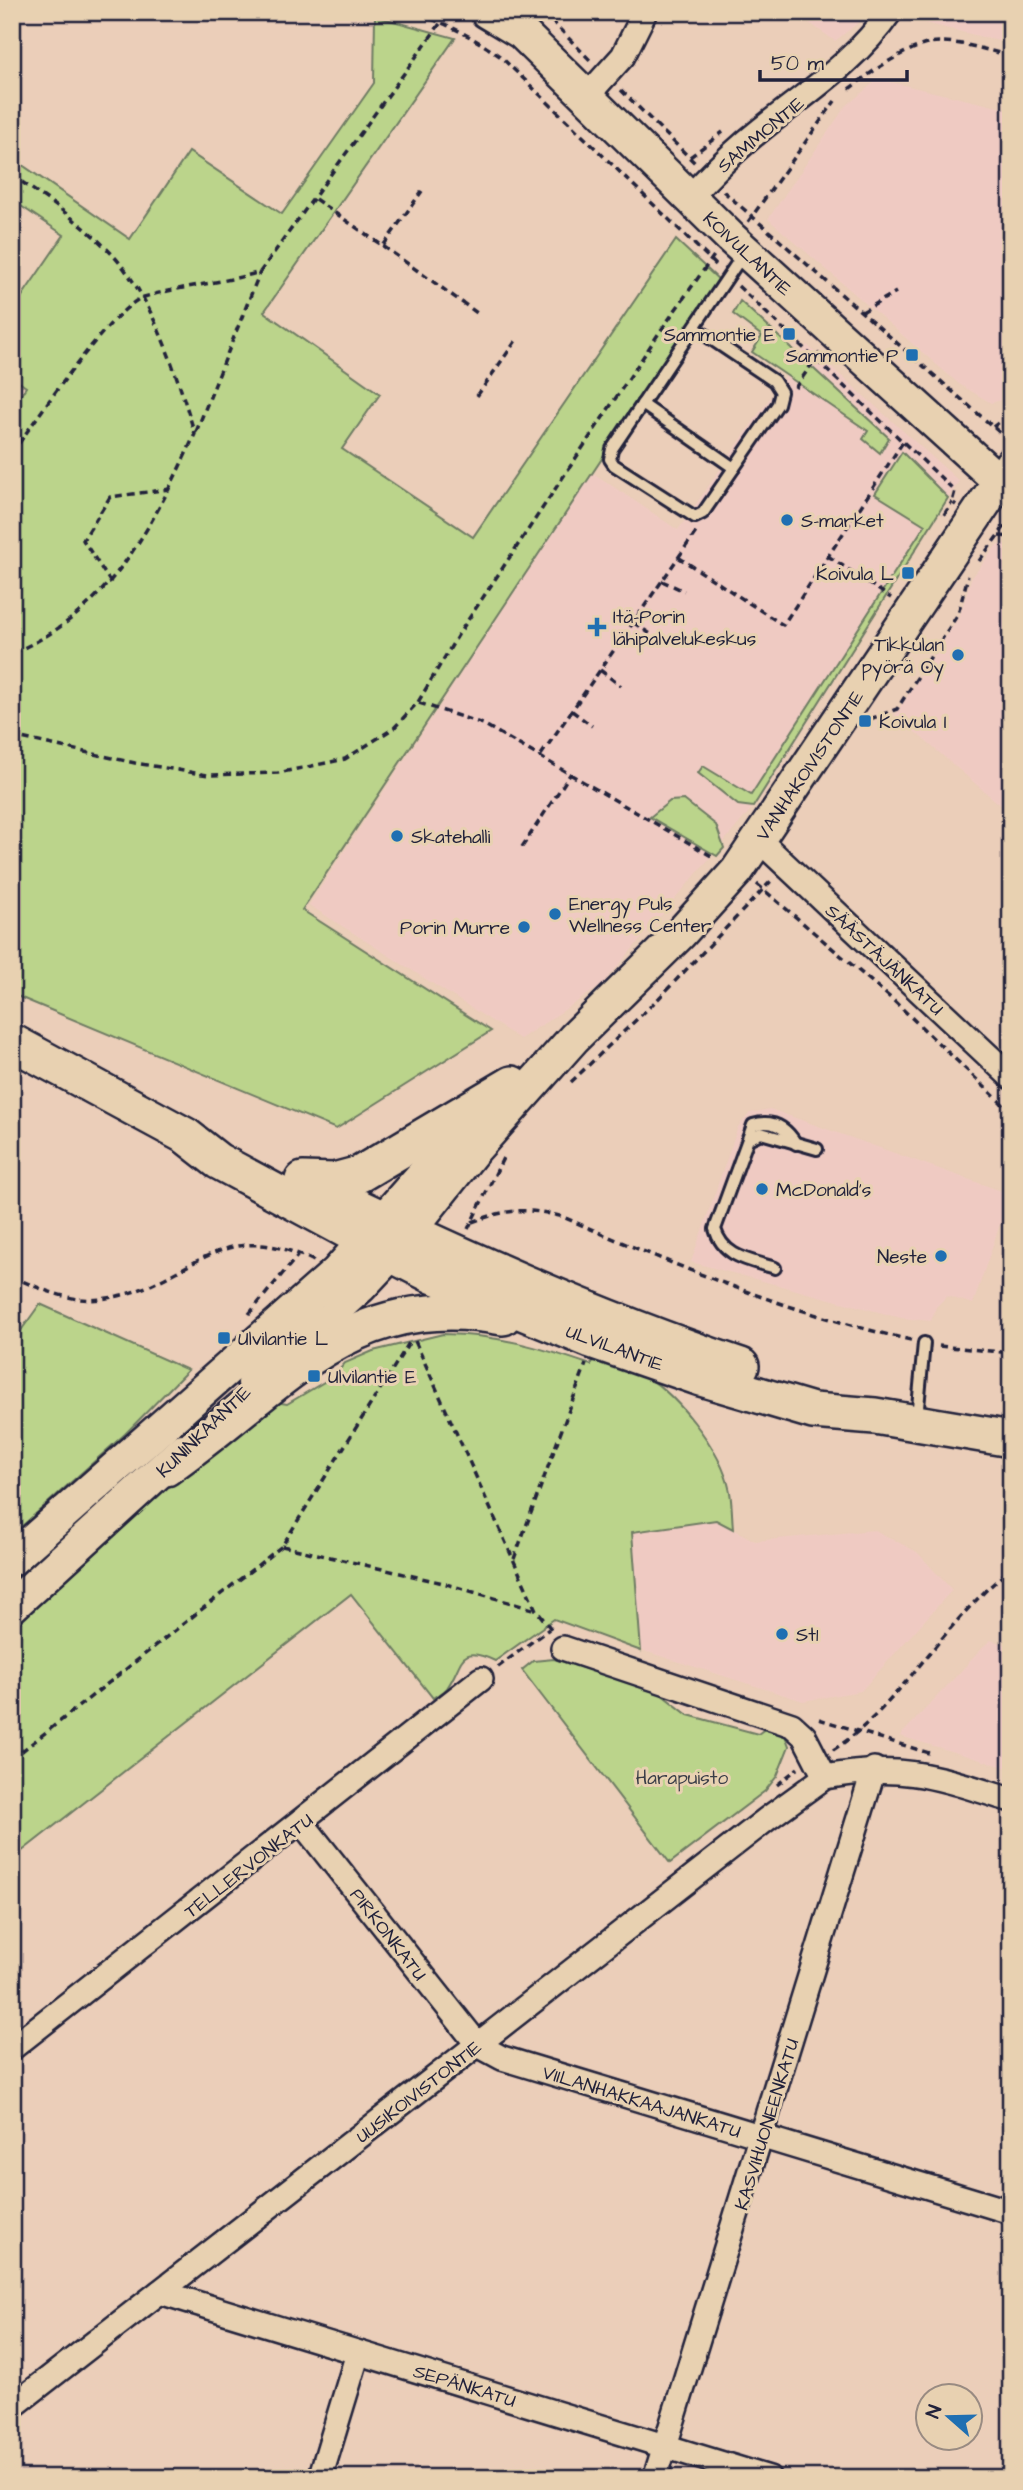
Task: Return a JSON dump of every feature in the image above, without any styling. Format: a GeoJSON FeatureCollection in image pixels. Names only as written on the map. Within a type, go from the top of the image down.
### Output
{"type":"FeatureCollection","features":[{"type":"Feature","properties":{"kind":"main road","name":"KOIVULANTIE"},"geometry":{"type":"LineString","coordinates":[[487,12],[522,33],[596,86],[699,188],[743,236],[1007,479]]}},
{"type":"Feature","properties":{"kind":"main road","name":"VANHAKOIVISTONTIE"},"geometry":{"type":"LineString","coordinates":[[388,1236],[474,1150],[574,1038],[680,934],[737,871],[1007,479]]}},
{"type":"Feature","properties":{"kind":"main road","name":"VANHAKOIVISTONTIE"},"geometry":{"type":"LineString","coordinates":[[388,1236],[432,1164],[512,1084],[574,1038]]}},
{"type":"Feature","properties":{"kind":"main road"},"geometry":{"type":"LineString","coordinates":[[12,1042],[186,1136],[218,1161],[388,1236]]}},
{"type":"Feature","properties":{"kind":"main road"},"geometry":{"type":"LineString","coordinates":[[301,1180],[334,1181],[360,1174],[512,1084]]}},
{"type":"Feature","properties":{"kind":"main road"},"geometry":{"type":"LineString","coordinates":[[186,1136],[228,1146],[301,1180],[388,1236]]}},
{"type":"Feature","properties":{"kind":"main road","name":"KUNINKAANTIE"},"geometry":{"type":"LineString","coordinates":[[12,1559],[337,1272],[388,1236]]}},
{"type":"Feature","properties":{"kind":"main road","name":"KUNINKAANTIE"},"geometry":{"type":"LineString","coordinates":[[12,1606],[166,1468],[205,1426],[360,1287],[388,1236]]}},
{"type":"Feature","properties":{"kind":"main road","name":"ULVILANTIE"},"geometry":{"type":"LineString","coordinates":[[388,1236],[432,1275],[584,1348],[814,1411],[875,1416],[1011,1440]]}},
{"type":"Feature","properties":{"kind":"main road","name":"ULVILANTIE"},"geometry":{"type":"LineString","coordinates":[[388,1236],[702,1353],[821,1392],[875,1416]]}},
{"type":"Feature","properties":{"kind":"main road"},"geometry":{"type":"LineString","coordinates":[[166,1468],[202,1443],[293,1366],[326,1345],[367,1328],[435,1311],[471,1311],[584,1348]]}},
{"type":"Feature","properties":{"kind":"street"},"geometry":{"type":"LineString","coordinates":[[596,86],[623,56],[645,12]]}},
{"type":"Feature","properties":{"kind":"street","name":"SAMMONTIE"},"geometry":{"type":"LineString","coordinates":[[699,188],[748,141],[829,78],[876,33],[890,12]]}},
{"type":"Feature","properties":{"kind":"street","name":"SÄÄSTÄJÄNKATU"},"geometry":{"type":"LineString","coordinates":[[759,840],[1011,1077]]}},
{"type":"Feature","properties":{"kind":"street"},"geometry":{"type":"LineString","coordinates":[[563,1641],[792,1725],[811,1748],[825,1777],[874,1769],[913,1772],[1011,1800]]}},
{"type":"Feature","properties":{"kind":"street","name":"TELLERVONKATU"},"geometry":{"type":"LineString","coordinates":[[12,2048],[302,1823],[481,1679]]}},
{"type":"Feature","properties":{"kind":"street","name":"KASVIHUONEENKATU"},"geometry":{"type":"LineString","coordinates":[[655,2478],[874,1769]]}},
{"type":"Feature","properties":{"kind":"street","name":"UUSIKOIVISTONTIE"},"geometry":{"type":"LineString","coordinates":[[12,2407],[825,1777]]}},
{"type":"Feature","properties":{"kind":"street","name":"PIRKONKATU"},"geometry":{"type":"LineString","coordinates":[[302,1823],[478,2045]]}},
{"type":"Feature","properties":{"kind":"street","name":"VIILANHAKKAAJANKATU"},"geometry":{"type":"LineString","coordinates":[[478,2045],[502,2058],[1011,2212]]}},
{"type":"Feature","properties":{"kind":"street","name":"SEPÄNKATU"},"geometry":{"type":"LineString","coordinates":[[160,2292],[769,2478]]}},
{"type":"Feature","properties":{"kind":"street"},"geometry":{"type":"LineString","coordinates":[[320,2478],[358,2353]]}},
{"type":"Feature","properties":{"kind":"lane"},"geometry":{"type":"LineString","coordinates":[[695,328],[774,382],[781,392],[778,404],[734,468],[703,513],[695,517],[614,465],[610,459],[612,449],[695,328],[743,236]]}},
{"type":"Feature","properties":{"kind":"lane"},"geometry":{"type":"LineString","coordinates":[[642,404],[734,468]]}},
{"type":"Feature","properties":{"kind":"lane"},"geometry":{"type":"LineString","coordinates":[[775,1268],[734,1255],[719,1243],[716,1229],[748,1139],[761,1133],[817,1149]]}},
{"type":"Feature","properties":{"kind":"lane"},"geometry":{"type":"LineString","coordinates":[[917,1424],[923,1343]]}},
{"type":"Feature","properties":{"kind":"path"},"geometry":{"type":"LineString","coordinates":[[543,12],[596,86],[699,188],[743,236],[862,312],[1011,443]]}},
{"type":"Feature","properties":{"kind":"path"},"geometry":{"type":"LineString","coordinates":[[12,653],[68,624],[111,583],[170,489],[260,272],[442,21]]}},
{"type":"Feature","properties":{"kind":"path"},"geometry":{"type":"LineString","coordinates":[[846,92],[878,67],[932,43],[977,47],[1011,57]]}},
{"type":"Feature","properties":{"kind":"path"},"geometry":{"type":"LineString","coordinates":[[12,736],[135,763],[208,775],[278,773],[345,759],[394,728],[418,702],[458,635],[710,259],[743,236],[835,100]]}},
{"type":"Feature","properties":{"kind":"path"},"geometry":{"type":"LineString","coordinates":[[12,175],[72,217],[111,253],[141,298],[169,350],[195,434]]}},
{"type":"Feature","properties":{"kind":"path"},"geometry":{"type":"LineString","coordinates":[[383,246],[422,191]]}},
{"type":"Feature","properties":{"kind":"path"},"geometry":{"type":"LineString","coordinates":[[315,199],[477,313]]}},
{"type":"Feature","properties":{"kind":"path"},"geometry":{"type":"LineString","coordinates":[[12,453],[65,379],[115,320],[141,298],[227,282],[260,272]]}},
{"type":"Feature","properties":{"kind":"path"},"geometry":{"type":"LineString","coordinates":[[862,312],[897,292]]}},
{"type":"Feature","properties":{"kind":"path"},"geometry":{"type":"LineString","coordinates":[[477,396],[517,339]]}},
{"type":"Feature","properties":{"kind":"path"},"geometry":{"type":"LineString","coordinates":[[993,427],[1011,413]]}},
{"type":"Feature","properties":{"kind":"path"},"geometry":{"type":"LineString","coordinates":[[678,557],[783,625],[903,442]]}},
{"type":"Feature","properties":{"kind":"path"},"geometry":{"type":"LineString","coordinates":[[111,583],[83,540],[110,497],[170,489]]}},
{"type":"Feature","properties":{"kind":"path"},"geometry":{"type":"LineString","coordinates":[[828,556],[891,598]]}},
{"type":"Feature","properties":{"kind":"path"},"geometry":{"type":"LineString","coordinates":[[662,581],[684,591]]}},
{"type":"Feature","properties":{"kind":"path"},"geometry":{"type":"LineString","coordinates":[[633,623],[652,635]]}},
{"type":"Feature","properties":{"kind":"path"},"geometry":{"type":"LineString","coordinates":[[600,670],[621,686]]}},
{"type":"Feature","properties":{"kind":"path"},"geometry":{"type":"LineString","coordinates":[[418,702],[483,724],[541,755],[753,880],[837,950],[1011,1112]]}},
{"type":"Feature","properties":{"kind":"path"},"geometry":{"type":"LineString","coordinates":[[572,711],[592,726]]}},
{"type":"Feature","properties":{"kind":"path"},"geometry":{"type":"LineString","coordinates":[[522,847],[571,773]]}},
{"type":"Feature","properties":{"kind":"path"},"geometry":{"type":"LineString","coordinates":[[472,1222],[504,1211],[534,1209],[554,1214],[732,1288],[855,1328],[923,1343],[1011,1353]]}},
{"type":"Feature","properties":{"kind":"path"},"geometry":{"type":"LineString","coordinates":[[12,1277],[74,1298],[99,1299],[150,1285],[236,1244],[277,1245],[337,1272]]}},
{"type":"Feature","properties":{"kind":"path"},"geometry":{"type":"LineString","coordinates":[[243,1319],[299,1254]]}},
{"type":"Feature","properties":{"kind":"path"},"geometry":{"type":"LineString","coordinates":[[399,1339],[413,1335]]}},
{"type":"Feature","properties":{"kind":"path"},"geometry":{"type":"LineString","coordinates":[[12,1759],[282,1546],[336,1464],[413,1335]]}},
{"type":"Feature","properties":{"kind":"path"},"geometry":{"type":"LineString","coordinates":[[413,1335],[536,1610],[549,1629],[563,1641]]}},
{"type":"Feature","properties":{"kind":"path"},"geometry":{"type":"LineString","coordinates":[[514,1559],[587,1361],[584,1348]]}},
{"type":"Feature","properties":{"kind":"path"},"geometry":{"type":"LineString","coordinates":[[282,1546],[426,1579],[536,1610]]}},
{"type":"Feature","properties":{"kind":"path"},"geometry":{"type":"LineString","coordinates":[[481,1679],[549,1629]]}},
{"type":"Feature","properties":{"kind":"path"},"geometry":{"type":"LineString","coordinates":[[809,1716],[935,1755]]}},
{"type":"Feature","properties":{"kind":"shaded area"},"geometry":{"type":"Polygon","coordinates":[[[794,12],[872,12],[835,41],[794,12]]]}},
{"type":"Feature","properties":{"kind":"shaded area"},"geometry":{"type":"Polygon","coordinates":[[[927,12],[1011,12],[1011,44],[921,22],[927,12]]]}},
{"type":"Feature","properties":{"kind":"shaded area"},"geometry":{"type":"Polygon","coordinates":[[[878,79],[1011,110],[1011,397],[991,403],[959,384],[768,219],[845,107],[878,79]]]}},
{"type":"Feature","properties":{"kind":"shaded area"},"geometry":{"type":"Polygon","coordinates":[[[807,345],[959,481],[761,798],[601,986],[520,1039],[309,905],[593,473],[678,530],[807,345]]]}},
{"type":"Feature","properties":{"kind":"shaded area"},"geometry":{"type":"Polygon","coordinates":[[[1011,542],[1011,814],[895,715],[960,615],[971,579],[996,546],[1011,542]]]}},
{"type":"Feature","properties":{"kind":"shaded area"},"geometry":{"type":"Polygon","coordinates":[[[770,1109],[1010,1194],[973,1304],[947,1296],[936,1307],[931,1321],[901,1318],[691,1262],[738,1127],[750,1113],[770,1109]]]}},
{"type":"Feature","properties":{"kind":"shaded area"},"geometry":{"type":"Polygon","coordinates":[[[717,1520],[755,1541],[875,1530],[917,1552],[952,1590],[861,1691],[803,1701],[641,1650],[631,1532],[717,1520]]]}},
{"type":"Feature","properties":{"kind":"shaded area"},"geometry":{"type":"Polygon","coordinates":[[[990,1640],[1011,1646],[1011,1769],[900,1736],[990,1640]]]}},
{"type":"Feature","properties":{"kind":"green space"},"geometry":{"type":"Polygon","coordinates":[[[375,16],[455,38],[264,312],[380,394],[342,449],[473,537],[676,240],[720,281],[302,910],[491,1031],[336,1129],[12,994],[12,408],[26,387],[12,377],[12,311],[64,235],[12,200],[12,158],[130,239],[189,152],[282,214],[374,83],[375,16]]]}},
{"type":"Feature","properties":{"kind":"green space"},"geometry":{"type":"Polygon","coordinates":[[[740,301],[889,438],[880,453],[863,439],[868,431],[752,352],[762,336],[733,314],[740,301]]]}},
{"type":"Feature","properties":{"kind":"green space"},"geometry":{"type":"Polygon","coordinates":[[[902,452],[948,498],[753,807],[738,805],[698,773],[703,766],[751,795],[925,525],[875,494],[902,452]]]}},
{"type":"Feature","properties":{"kind":"green space"},"geometry":{"type":"Polygon","coordinates":[[[684,800],[716,825],[724,848],[717,856],[650,817],[670,801],[684,800]]]}},
{"type":"Feature","properties":{"kind":"green space"},"geometry":{"type":"Polygon","coordinates":[[[40,1304],[188,1370],[125,1434],[12,1535],[12,1343],[40,1304]]]}},
{"type":"Feature","properties":{"kind":"green space"},"geometry":{"type":"Polygon","coordinates":[[[443,1334],[501,1340],[591,1365],[595,1357],[636,1371],[666,1392],[707,1440],[725,1475],[731,1497],[733,1529],[716,1520],[632,1532],[641,1651],[554,1619],[495,1661],[474,1654],[468,1655],[447,1688],[433,1698],[351,1594],[12,1859],[12,1625],[240,1420],[270,1401],[287,1404],[334,1376],[345,1363],[373,1351],[443,1334]]]}},
{"type":"Feature","properties":{"kind":"green space","name":"Harapuisto"},"geometry":{"type":"Polygon","coordinates":[[[554,1659],[657,1691],[688,1715],[758,1734],[770,1725],[784,1733],[789,1746],[777,1776],[765,1791],[670,1863],[522,1670],[533,1661],[554,1659]]]}},
{"type":"Feature","properties":{"kind":"place","name":"Sammontie E"},"geometry":{"type":"Point","coordinates":[789,334]}},
{"type":"Feature","properties":{"kind":"place","name":"Sammontie P"},"geometry":{"type":"Point","coordinates":[912,355]}},
{"type":"Feature","properties":{"kind":"place","name":"S-market"},"geometry":{"type":"Point","coordinates":[787,520]}},
{"type":"Feature","properties":{"kind":"place","name":"Koivula L"},"geometry":{"type":"Point","coordinates":[908,573]}},
{"type":"Feature","properties":{"kind":"place","name":"Itä-Porin lähipalvelukeskus"},"geometry":{"type":"Point","coordinates":[597,627]}},
{"type":"Feature","properties":{"kind":"place","name":"Tikkulan pyörä Oy"},"geometry":{"type":"Point","coordinates":[958,655]}},
{"type":"Feature","properties":{"kind":"place","name":"Koivula I"},"geometry":{"type":"Point","coordinates":[865,721]}},
{"type":"Feature","properties":{"kind":"place","name":"Skatehalli"},"geometry":{"type":"Point","coordinates":[397,836]}},
{"type":"Feature","properties":{"kind":"place","name":"Energy Puls Wellness Center"},"geometry":{"type":"Point","coordinates":[555,914]}},
{"type":"Feature","properties":{"kind":"place","name":"Porin Murre"},"geometry":{"type":"Point","coordinates":[524,927]}},
{"type":"Feature","properties":{"kind":"place","name":"McDonald's"},"geometry":{"type":"Point","coordinates":[762,1189]}},
{"type":"Feature","properties":{"kind":"place","name":"Neste"},"geometry":{"type":"Point","coordinates":[941,1256]}},
{"type":"Feature","properties":{"kind":"place","name":"Ulvilantie L"},"geometry":{"type":"Point","coordinates":[224,1338]}},
{"type":"Feature","properties":{"kind":"place","name":"Ulvilantie E"},"geometry":{"type":"Point","coordinates":[314,1376]}},
{"type":"Feature","properties":{"kind":"place","name":"St1"},"geometry":{"type":"Point","coordinates":[782,1634]}}]}
